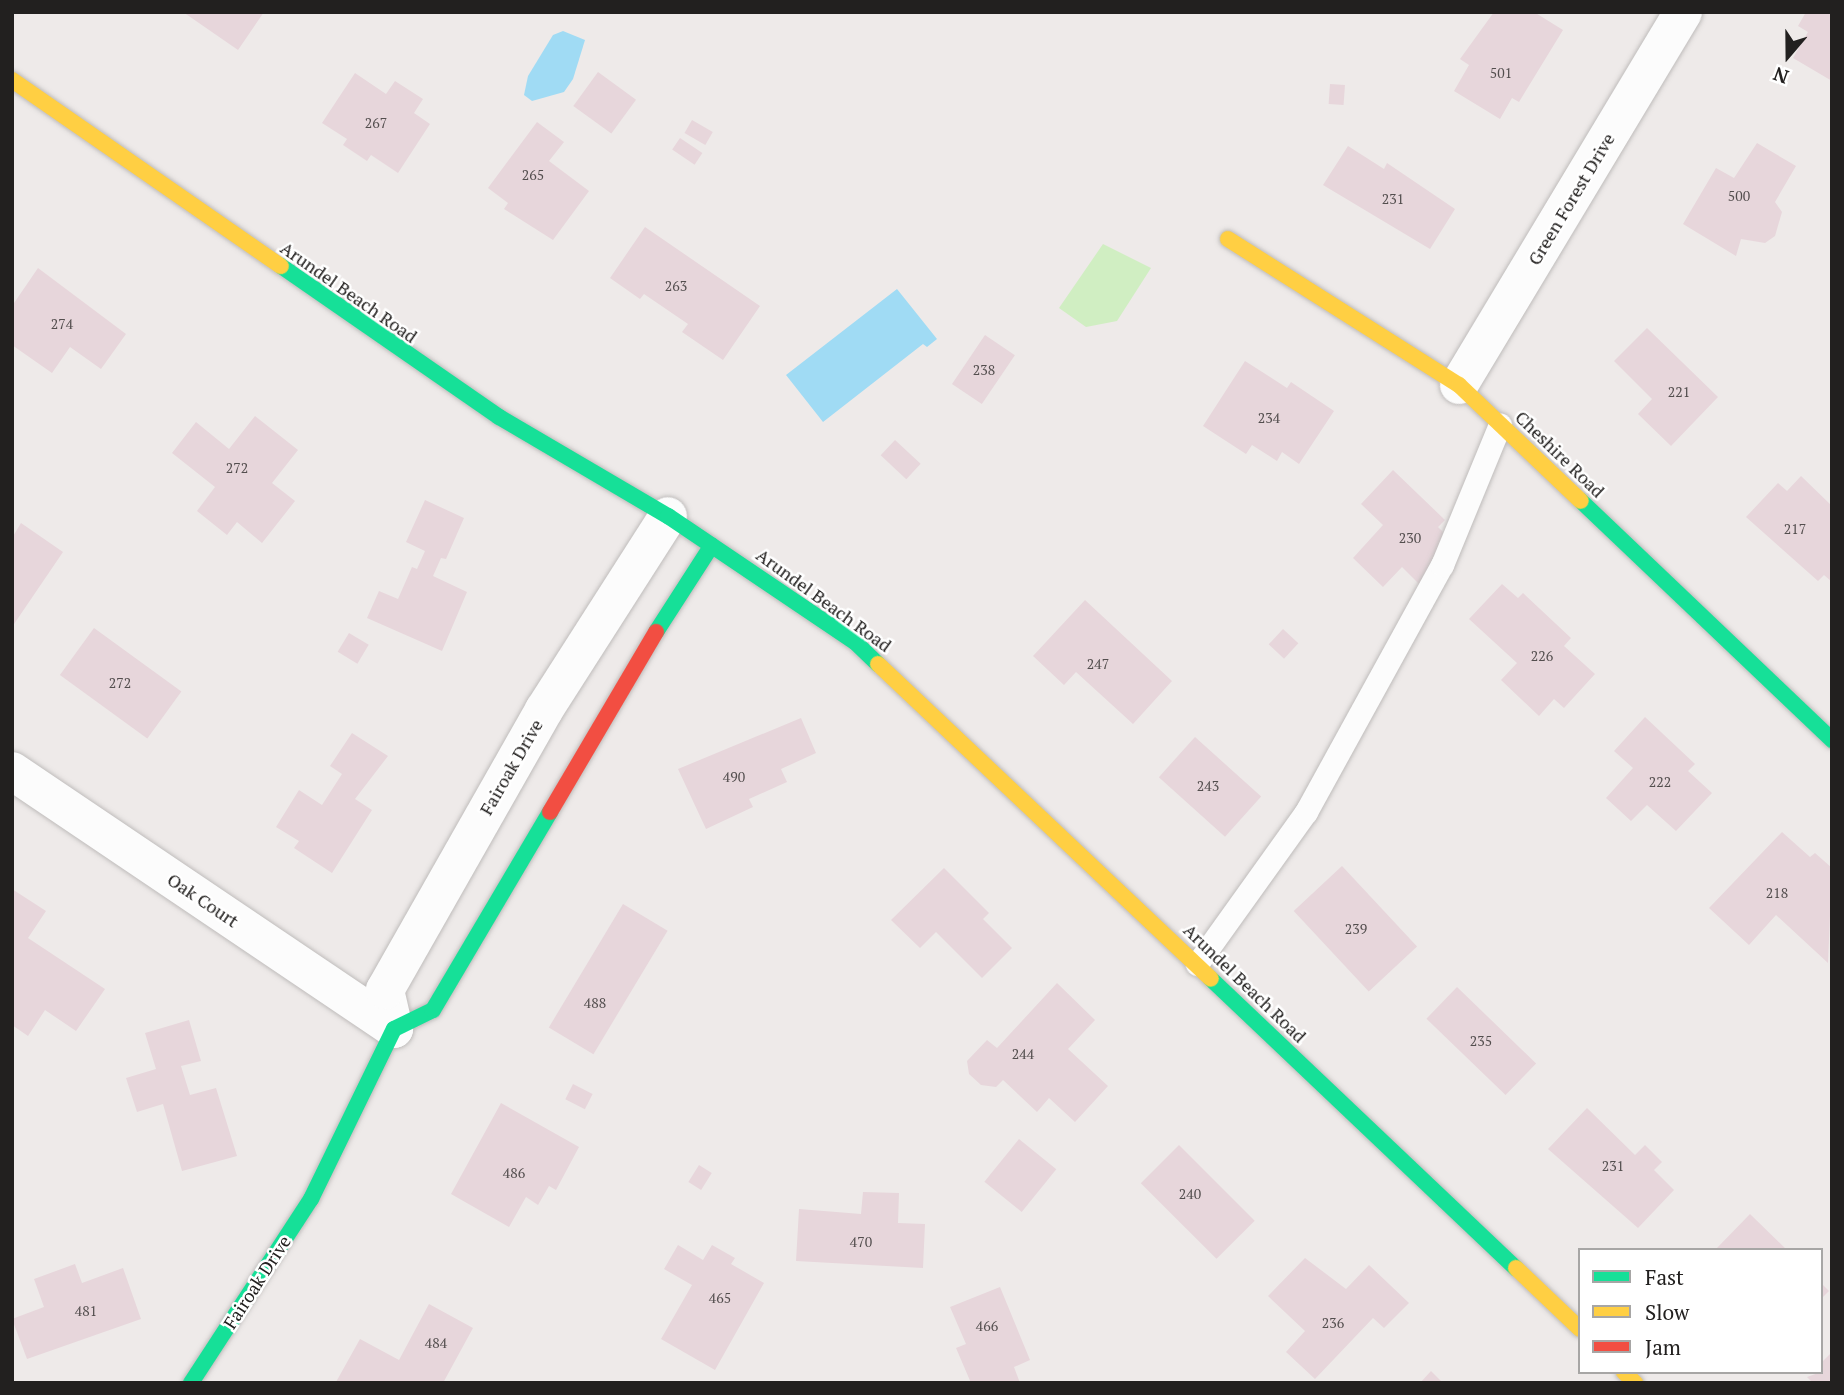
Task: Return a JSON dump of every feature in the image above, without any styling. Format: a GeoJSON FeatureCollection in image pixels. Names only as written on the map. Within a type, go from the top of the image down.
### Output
{"type":"FeatureCollection","features":[{"type":"Feature","properties":{"kind":"street","name":"Green Forest Drive"},"geometry":{"type":"LineString","coordinates":[[1459,385],[1683,12]]}},
{"type":"Feature","properties":{"kind":"street","name":"Arundel Beach Road"},"geometry":{"type":"LineString","coordinates":[[12,80],[488,410],[668,516],[856,642],[1578,1327]]}},
{"type":"Feature","properties":{"kind":"street","name":"Cheshire Road"},"geometry":{"type":"LineString","coordinates":[[1228,239],[1459,385],[1832,740]]}},
{"type":"Feature","properties":{"kind":"street","name":"Fairoak Drive"},"geometry":{"type":"LineString","coordinates":[[191,1383],[311,1199],[394,1029],[385,989],[544,710],[668,516]]}},
{"type":"Feature","properties":{"kind":"street"},"geometry":{"type":"LineString","coordinates":[[394,1029],[433,1010],[712,545]]}},
{"type":"Feature","properties":{"kind":"street","name":"Oak Court"},"geometry":{"type":"LineString","coordinates":[[12,771],[394,1029]]}},
{"type":"Feature","properties":{"kind":"lane"},"geometry":{"type":"LineString","coordinates":[[1197,964],[1306,812],[1442,565],[1500,424]]}},
{"type":"Feature","properties":{"kind":"green space"},"geometry":{"type":"Polygon","coordinates":[[[1103,244],[1151,268],[1117,321],[1086,327],[1059,308],[1103,244]]]}},
{"type":"Feature","properties":{"kind":"water"},"geometry":{"type":"Polygon","coordinates":[[[563,31],[585,40],[573,79],[564,92],[532,101],[524,95],[528,76],[553,35],[563,31]]]}},
{"type":"Feature","properties":{"kind":"water"},"geometry":{"type":"Polygon","coordinates":[[[897,289],[937,339],[927,347],[923,344],[823,422],[786,375],[897,289]]]}},
{"type":"Feature","properties":{"kind":"building"},"geometry":{"type":"Polygon","coordinates":[[[183,12],[264,12],[238,50],[183,12]]]}},
{"type":"Feature","properties":{"kind":"building"},"geometry":{"type":"Polygon","coordinates":[[[1494,12],[1534,12],[1563,30],[1519,102],[1512,98],[1500,119],[1454,91],[1469,65],[1460,59],[1494,12]]]}},
{"type":"Feature","properties":{"kind":"building"},"geometry":{"type":"Polygon","coordinates":[[[1806,12],[1832,12],[1832,81],[1793,58],[1808,32],[1798,26],[1806,12]]]}},
{"type":"Feature","properties":{"kind":"building"},"geometry":{"type":"Polygon","coordinates":[[[598,72],[636,100],[611,134],[573,106],[598,72]]]}},
{"type":"Feature","properties":{"kind":"building"},"geometry":{"type":"Polygon","coordinates":[[[355,73],[386,94],[395,81],[423,99],[414,113],[430,124],[398,173],[371,155],[367,161],[343,145],[347,139],[322,123],[355,73]]]}},
{"type":"Feature","properties":{"kind":"building"},"geometry":{"type":"Polygon","coordinates":[[[1330,84],[1345,85],[1344,105],[1329,104],[1330,84]]]}},
{"type":"Feature","properties":{"kind":"building"},"geometry":{"type":"Polygon","coordinates":[[[692,120],[713,132],[705,145],[684,133],[692,120]]]}},
{"type":"Feature","properties":{"kind":"building"},"geometry":{"type":"Polygon","coordinates":[[[537,122],[564,142],[549,161],[589,191],[553,240],[504,209],[508,203],[488,188],[537,122]]]}},
{"type":"Feature","properties":{"kind":"building"},"geometry":{"type":"Polygon","coordinates":[[[680,138],[702,153],[695,165],[672,150],[680,138]]]}},
{"type":"Feature","properties":{"kind":"building"},"geometry":{"type":"Polygon","coordinates":[[[1757,143],[1796,166],[1775,202],[1782,212],[1775,236],[1765,243],[1741,239],[1736,256],[1683,224],[1716,168],[1734,178],[1757,143]]]}},
{"type":"Feature","properties":{"kind":"building"},"geometry":{"type":"Polygon","coordinates":[[[1348,146],[1384,169],[1387,163],[1455,209],[1430,249],[1323,185],[1348,146]]]}},
{"type":"Feature","properties":{"kind":"building"},"geometry":{"type":"Polygon","coordinates":[[[645,227],[760,306],[723,360],[682,332],[688,324],[644,294],[640,299],[610,278],[645,227]]]}},
{"type":"Feature","properties":{"kind":"building"},"geometry":{"type":"Polygon","coordinates":[[[38,268],[126,334],[101,369],[70,347],[52,373],[12,345],[12,306],[38,268]]]}},
{"type":"Feature","properties":{"kind":"building"},"geometry":{"type":"Polygon","coordinates":[[[1647,328],[1718,397],[1671,446],[1638,414],[1652,399],[1614,361],[1647,328]]]}},
{"type":"Feature","properties":{"kind":"building"},"geometry":{"type":"Polygon","coordinates":[[[985,335],[1015,355],[982,404],[952,384],[985,335]]]}},
{"type":"Feature","properties":{"kind":"building"},"geometry":{"type":"Polygon","coordinates":[[[1245,361],[1287,388],[1291,382],[1334,411],[1299,464],[1282,452],[1277,461],[1252,445],[1246,454],[1203,426],[1245,361]]]}},
{"type":"Feature","properties":{"kind":"building"},"geometry":{"type":"Polygon","coordinates":[[[255,416],[298,450],[272,483],[295,501],[262,543],[237,522],[227,535],[197,511],[215,487],[172,453],[196,422],[229,449],[255,416]]]}},
{"type":"Feature","properties":{"kind":"building"},"geometry":{"type":"Polygon","coordinates":[[[895,440],[921,464],[906,479],[881,455],[895,440]]]}},
{"type":"Feature","properties":{"kind":"building"},"geometry":{"type":"Polygon","coordinates":[[[1393,470],[1445,520],[1438,527],[1461,550],[1424,589],[1402,567],[1383,587],[1353,558],[1383,525],[1361,504],[1393,470]]]}},
{"type":"Feature","properties":{"kind":"building"},"geometry":{"type":"Polygon","coordinates":[[[1801,476],[1832,506],[1832,582],[1824,575],[1818,581],[1746,517],[1778,483],[1787,491],[1801,476]]]}},
{"type":"Feature","properties":{"kind":"building"},"geometry":{"type":"Polygon","coordinates":[[[425,500],[464,518],[446,559],[441,558],[433,576],[467,592],[442,651],[367,618],[379,591],[398,599],[412,567],[417,569],[425,551],[406,542],[425,500]]]}},
{"type":"Feature","properties":{"kind":"building"},"geometry":{"type":"Polygon","coordinates":[[[21,523],[63,552],[12,627],[12,538],[21,523]]]}},
{"type":"Feature","properties":{"kind":"building"},"geometry":{"type":"Polygon","coordinates":[[[1502,584],[1518,598],[1523,593],[1571,638],[1564,646],[1595,674],[1564,708],[1554,699],[1539,716],[1501,680],[1517,663],[1469,619],[1502,584]]]}},
{"type":"Feature","properties":{"kind":"building"},"geometry":{"type":"Polygon","coordinates":[[[1085,600],[1172,681],[1133,724],[1076,672],[1064,685],[1033,656],[1085,600]]]}},
{"type":"Feature","properties":{"kind":"building"},"geometry":{"type":"Polygon","coordinates":[[[94,628],[181,691],[147,738],[60,675],[94,628]]]}},
{"type":"Feature","properties":{"kind":"building"},"geometry":{"type":"Polygon","coordinates":[[[1283,629],[1298,643],[1284,659],[1269,644],[1283,629]]]}},
{"type":"Feature","properties":{"kind":"building"},"geometry":{"type":"Polygon","coordinates":[[[349,633],[369,645],[357,664],[338,652],[349,633]]]}},
{"type":"Feature","properties":{"kind":"building"},"geometry":{"type":"Polygon","coordinates":[[[1645,717],[1695,764],[1688,771],[1712,793],[1676,831],[1647,805],[1631,821],[1606,798],[1633,768],[1614,751],[1645,717]]]}},
{"type":"Feature","properties":{"kind":"building"},"geometry":{"type":"Polygon","coordinates":[[[801,718],[816,753],[781,769],[787,782],[749,799],[753,807],[706,829],[678,769],[801,718]]]}},
{"type":"Feature","properties":{"kind":"building"},"geometry":{"type":"Polygon","coordinates":[[[352,733],[388,756],[355,799],[372,810],[332,873],[294,848],[299,841],[276,827],[299,790],[322,805],[342,774],[330,766],[352,733]]]}},
{"type":"Feature","properties":{"kind":"building"},"geometry":{"type":"Polygon","coordinates":[[[1195,737],[1261,797],[1225,837],[1159,777],[1195,737]]]}},
{"type":"Feature","properties":{"kind":"building"},"geometry":{"type":"Polygon","coordinates":[[[1782,832],[1810,857],[1815,853],[1832,868],[1828,963],[1776,915],[1749,945],[1709,908],[1782,832]]]}},
{"type":"Feature","properties":{"kind":"building"},"geometry":{"type":"Polygon","coordinates":[[[1342,866],[1417,946],[1369,991],[1294,911],[1342,866]]]}},
{"type":"Feature","properties":{"kind":"building"},"geometry":{"type":"Polygon","coordinates":[[[944,868],[989,913],[983,919],[1012,948],[982,978],[936,932],[920,948],[891,920],[944,868]]]}},
{"type":"Feature","properties":{"kind":"building"},"geometry":{"type":"Polygon","coordinates":[[[12,889],[46,911],[28,938],[105,989],[76,1031],[45,1010],[28,1036],[12,1025],[12,889]]]}},
{"type":"Feature","properties":{"kind":"building"},"geometry":{"type":"Polygon","coordinates":[[[623,904],[668,931],[593,1054],[549,1027],[623,904]]]}},
{"type":"Feature","properties":{"kind":"building"},"geometry":{"type":"Polygon","coordinates":[[[1057,983],[1095,1020],[1068,1049],[1108,1086],[1075,1122],[1049,1098],[1037,1112],[1003,1080],[996,1087],[981,1085],[969,1074],[967,1061],[987,1040],[997,1048],[1057,983]]]}},
{"type":"Feature","properties":{"kind":"building"},"geometry":{"type":"Polygon","coordinates":[[[1457,987],[1536,1063],[1506,1095],[1426,1019],[1457,987]]]}},
{"type":"Feature","properties":{"kind":"building"},"geometry":{"type":"Polygon","coordinates":[[[189,1020],[201,1061],[181,1066],[190,1095],[216,1088],[237,1156],[182,1171],[163,1104],[137,1112],[126,1078],[156,1069],[145,1033],[189,1020]]]}},
{"type":"Feature","properties":{"kind":"building"},"geometry":{"type":"Polygon","coordinates":[[[573,1084],[593,1094],[585,1109],[565,1099],[573,1084]]]}},
{"type":"Feature","properties":{"kind":"building"},"geometry":{"type":"Polygon","coordinates":[[[501,1103],[579,1147],[556,1190],[549,1186],[538,1205],[526,1197],[509,1227],[451,1194],[501,1103]]]}},
{"type":"Feature","properties":{"kind":"building"},"geometry":{"type":"Polygon","coordinates":[[[1587,1108],[1635,1155],[1645,1145],[1662,1162],[1654,1170],[1674,1190],[1638,1228],[1548,1149],[1587,1108]]]}},
{"type":"Feature","properties":{"kind":"building"},"geometry":{"type":"Polygon","coordinates":[[[1019,1139],[1056,1169],[1022,1212],[984,1182],[1019,1139]]]}},
{"type":"Feature","properties":{"kind":"building"},"geometry":{"type":"Polygon","coordinates":[[[1179,1145],[1255,1221],[1216,1259],[1141,1183],[1179,1145]]]}},
{"type":"Feature","properties":{"kind":"building"},"geometry":{"type":"Polygon","coordinates":[[[699,1165],[712,1173],[701,1190],[688,1182],[699,1165]]]}},
{"type":"Feature","properties":{"kind":"building"},"geometry":{"type":"Polygon","coordinates":[[[863,1192],[899,1193],[898,1223],[925,1224],[923,1268],[796,1261],[799,1209],[861,1214],[863,1192]]]}},
{"type":"Feature","properties":{"kind":"building"},"geometry":{"type":"Polygon","coordinates":[[[1750,1214],[1785,1248],[1717,1248],[1750,1214]]]}},
{"type":"Feature","properties":{"kind":"building"},"geometry":{"type":"Polygon","coordinates":[[[678,1245],[703,1260],[712,1245],[735,1258],[731,1264],[764,1283],[715,1370],[661,1339],[692,1285],[664,1269],[678,1245]]]}},
{"type":"Feature","properties":{"kind":"building"},"geometry":{"type":"Polygon","coordinates":[[[1305,1258],[1346,1289],[1369,1265],[1409,1303],[1384,1328],[1373,1318],[1315,1379],[1286,1352],[1305,1331],[1268,1296],[1305,1258]]]}},
{"type":"Feature","properties":{"kind":"building"},"geometry":{"type":"Polygon","coordinates":[[[75,1264],[82,1283],[123,1268],[141,1319],[27,1359],[12,1319],[44,1307],[34,1279],[75,1264]]]}},
{"type":"Feature","properties":{"kind":"building"},"geometry":{"type":"Polygon","coordinates":[[[1823,1285],[1829,1291],[1823,1297],[1823,1285]]]}},
{"type":"Feature","properties":{"kind":"building"},"geometry":{"type":"Polygon","coordinates":[[[1000,1287],[1030,1360],[1014,1367],[1020,1383],[971,1383],[956,1348],[966,1344],[950,1307],[1000,1287]]]}},
{"type":"Feature","properties":{"kind":"building"},"geometry":{"type":"Polygon","coordinates":[[[429,1304],[473,1328],[443,1383],[336,1382],[360,1339],[399,1360],[429,1304]]]}},
{"type":"Feature","properties":{"kind":"building"},"geometry":{"type":"Polygon","coordinates":[[[1832,1352],[1832,1383],[1813,1383],[1807,1377],[1823,1374],[1823,1361],[1832,1352]]]}},
{"type":"Feature","properties":{"kind":"building"},"geometry":{"type":"Polygon","coordinates":[[[1431,1371],[1443,1383],[1420,1383],[1431,1371]]]}},
{"type":"Feature","properties":{"kind":"traffic: fast"},"geometry":{"type":"LineString","coordinates":[[281,266],[499,417],[668,516],[855,642],[878,664]]}},
{"type":"Feature","properties":{"kind":"traffic: fast"},"geometry":{"type":"LineString","coordinates":[[1581,501],[1832,740]]}},
{"type":"Feature","properties":{"kind":"traffic: fast"},"geometry":{"type":"LineString","coordinates":[[656,632],[712,545]]}},
{"type":"Feature","properties":{"kind":"traffic: fast"},"geometry":{"type":"LineString","coordinates":[[191,1383],[311,1199],[394,1029],[433,1010],[550,812]]}},
{"type":"Feature","properties":{"kind":"traffic: fast"},"geometry":{"type":"LineString","coordinates":[[1211,979],[1516,1268]]}},
{"type":"Feature","properties":{"kind":"traffic: slow"},"geometry":{"type":"LineString","coordinates":[[12,80],[281,266]]}},
{"type":"Feature","properties":{"kind":"traffic: slow"},"geometry":{"type":"LineString","coordinates":[[1228,239],[1459,385],[1581,501]]}},
{"type":"Feature","properties":{"kind":"traffic: slow"},"geometry":{"type":"LineString","coordinates":[[878,664],[1211,979]]}},
{"type":"Feature","properties":{"kind":"traffic: slow"},"geometry":{"type":"LineString","coordinates":[[1516,1268],[1578,1327]]}},
{"type":"Feature","properties":{"kind":"traffic: slow"},"geometry":{"type":"LineString","coordinates":[[1626,1374],[1635,1383]]}},
{"type":"Feature","properties":{"kind":"traffic: jam"},"geometry":{"type":"LineString","coordinates":[[550,812],[656,632]]}}]}
